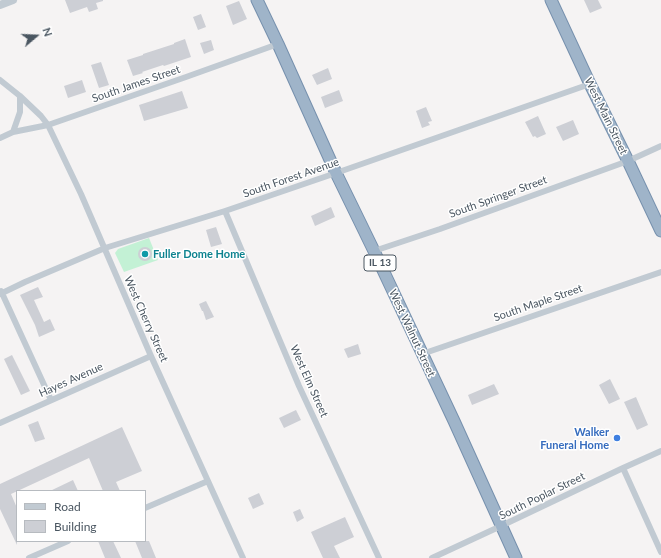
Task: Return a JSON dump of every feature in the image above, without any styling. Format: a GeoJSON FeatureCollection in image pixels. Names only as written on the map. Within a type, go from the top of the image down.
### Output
{"type":"FeatureCollection","features":[{"type":"Feature","properties":{"kind":"highway","name":"West Walnut Street"},"geometry":{"type":"LineString","coordinates":[[256,0],[278,44],[336,173],[454,421],[516,558]]}},
{"type":"Feature","properties":{"kind":"highway","name":"West Main Street"},"geometry":{"type":"LineString","coordinates":[[552,0],[590,84],[661,231]]}},
{"type":"Feature","properties":{"kind":"street"},"geometry":{"type":"LineString","coordinates":[[0,5],[13,0]]}},
{"type":"Feature","properties":{"kind":"street","name":"South James Street"},"geometry":{"type":"LineString","coordinates":[[0,138],[13,132],[48,125],[278,44]]}},
{"type":"Feature","properties":{"kind":"street","name":"West Cherry Street"},"geometry":{"type":"LineString","coordinates":[[0,80],[20,96],[41,116],[48,125],[81,194],[151,356],[243,558]]}},
{"type":"Feature","properties":{"kind":"street","name":"South Forest Avenue"},"geometry":{"type":"LineString","coordinates":[[0,292],[105,248],[225,211],[590,84]]}},
{"type":"Feature","properties":{"kind":"street"},"geometry":{"type":"LineString","coordinates":[[13,132],[20,112],[20,96]]}},
{"type":"Feature","properties":{"kind":"street","name":"South Springer Street"},"geometry":{"type":"LineString","coordinates":[[374,251],[440,229],[628,161],[661,146]]}},
{"type":"Feature","properties":{"kind":"street","name":"West Elm Street"},"geometry":{"type":"LineString","coordinates":[[225,211],[299,386],[379,558]]}},
{"type":"Feature","properties":{"kind":"street","name":"South Maple Street"},"geometry":{"type":"LineString","coordinates":[[422,354],[661,272]]}},
{"type":"Feature","properties":{"kind":"street"},"geometry":{"type":"LineString","coordinates":[[0,292],[50,400]]}},
{"type":"Feature","properties":{"kind":"street","name":"Hayes Avenue"},"geometry":{"type":"LineString","coordinates":[[0,423],[151,356]]}},
{"type":"Feature","properties":{"kind":"street","name":"South Poplar Street"},"geometry":{"type":"LineString","coordinates":[[432,558],[661,451]]}},
{"type":"Feature","properties":{"kind":"street"},"geometry":{"type":"LineString","coordinates":[[623,468],[661,552]]}},
{"type":"Feature","properties":{"kind":"street"},"geometry":{"type":"LineString","coordinates":[[146,508],[208,481]]}},
{"type":"Feature","properties":{"kind":"street"},"geometry":{"type":"LineString","coordinates":[[29,558],[66,542]]}},
{"type":"Feature","properties":{"kind":"green space"},"geometry":{"type":"Polygon","coordinates":[[[149,238],[158,260],[124,272],[115,253],[118,249],[149,238]]]}},
{"type":"Feature","properties":{"kind":"building"},"geometry":{"type":"Polygon","coordinates":[[[65,0],[103,1],[96,3],[98,9],[89,12],[87,7],[70,13],[65,0]]]}},
{"type":"Feature","properties":{"kind":"building"},"geometry":{"type":"Polygon","coordinates":[[[584,0],[598,0],[602,8],[590,13],[584,0]]]}},
{"type":"Feature","properties":{"kind":"building"},"geometry":{"type":"Polygon","coordinates":[[[239,1],[247,19],[233,25],[226,6],[239,1]]]}},
{"type":"Feature","properties":{"kind":"building"},"geometry":{"type":"Polygon","coordinates":[[[201,14],[206,27],[198,30],[193,17],[201,14]]]}},
{"type":"Feature","properties":{"kind":"building"},"geometry":{"type":"Polygon","coordinates":[[[185,39],[191,57],[133,76],[127,60],[185,39]]]}},
{"type":"Feature","properties":{"kind":"building"},"geometry":{"type":"Polygon","coordinates":[[[211,40],[214,50],[204,54],[200,43],[211,40]]]}},
{"type":"Feature","properties":{"kind":"building"},"geometry":{"type":"Polygon","coordinates":[[[101,62],[109,85],[99,88],[91,65],[101,62]]]}},
{"type":"Feature","properties":{"kind":"building"},"geometry":{"type":"Polygon","coordinates":[[[328,68],[332,79],[317,85],[312,75],[328,68]]]}},
{"type":"Feature","properties":{"kind":"building"},"geometry":{"type":"Polygon","coordinates":[[[82,80],[86,92],[68,98],[64,86],[82,80]]]}},
{"type":"Feature","properties":{"kind":"building"},"geometry":{"type":"Polygon","coordinates":[[[339,90],[343,101],[325,108],[321,97],[339,90]]]}},
{"type":"Feature","properties":{"kind":"building"},"geometry":{"type":"Polygon","coordinates":[[[182,91],[188,108],[144,121],[139,105],[182,91]]]}},
{"type":"Feature","properties":{"kind":"building"},"geometry":{"type":"Polygon","coordinates":[[[426,107],[432,121],[428,122],[430,125],[422,128],[416,111],[426,107]]]}},
{"type":"Feature","properties":{"kind":"building"},"geometry":{"type":"Polygon","coordinates":[[[538,116],[546,134],[537,138],[535,136],[533,137],[525,122],[538,116]]]}},
{"type":"Feature","properties":{"kind":"building"},"geometry":{"type":"Polygon","coordinates":[[[573,120],[579,134],[563,141],[556,127],[573,120]]]}},
{"type":"Feature","properties":{"kind":"building"},"geometry":{"type":"Polygon","coordinates":[[[331,207],[335,217],[315,226],[311,216],[331,207]]]}},
{"type":"Feature","properties":{"kind":"building"},"geometry":{"type":"Polygon","coordinates":[[[216,227],[222,244],[211,247],[206,230],[216,227]]]}},
{"type":"Feature","properties":{"kind":"building","name":"Fuller Dome Home"},"geometry":{"type":"Polygon","coordinates":[[[145,247],[150,249],[152,254],[150,259],[145,261],[140,259],[138,254],[140,249],[145,247]]]}},
{"type":"Feature","properties":{"kind":"building"},"geometry":{"type":"Polygon","coordinates":[[[38,287],[43,297],[34,300],[44,322],[50,319],[55,330],[39,337],[35,325],[20,295],[38,287]]]}},
{"type":"Feature","properties":{"kind":"building"},"geometry":{"type":"Polygon","coordinates":[[[206,301],[214,317],[206,320],[199,304],[206,301]]]}},
{"type":"Feature","properties":{"kind":"building"},"geometry":{"type":"Polygon","coordinates":[[[358,344],[361,354],[348,358],[344,349],[358,344]]]}},
{"type":"Feature","properties":{"kind":"building"},"geometry":{"type":"Polygon","coordinates":[[[12,355],[30,391],[21,395],[4,359],[12,355]]]}},
{"type":"Feature","properties":{"kind":"building"},"geometry":{"type":"Polygon","coordinates":[[[610,379],[620,399],[609,404],[599,385],[610,379]]]}},
{"type":"Feature","properties":{"kind":"building"},"geometry":{"type":"Polygon","coordinates":[[[494,384],[499,394],[472,405],[468,395],[494,384]]]}},
{"type":"Feature","properties":{"kind":"building"},"geometry":{"type":"Polygon","coordinates":[[[636,397],[648,425],[637,430],[624,402],[636,397]]]}},
{"type":"Feature","properties":{"kind":"building"},"geometry":{"type":"Polygon","coordinates":[[[296,410],[301,420],[284,428],[279,418],[296,410]]]}},
{"type":"Feature","properties":{"kind":"building"},"geometry":{"type":"Polygon","coordinates":[[[38,421],[45,439],[35,442],[28,425],[38,421]]]}},
{"type":"Feature","properties":{"kind":"building"},"geometry":{"type":"Polygon","coordinates":[[[122,427],[142,471],[116,482],[120,490],[103,490],[89,458],[20,490],[16,490],[16,492],[11,494],[16,506],[17,545],[0,509],[0,484],[122,427]]]}},
{"type":"Feature","properties":{"kind":"building"},"geometry":{"type":"Polygon","coordinates":[[[73,480],[78,490],[52,490],[73,480]]]}},
{"type":"Feature","properties":{"kind":"building"},"geometry":{"type":"Polygon","coordinates":[[[259,493],[264,504],[253,509],[248,498],[259,493]]]}},
{"type":"Feature","properties":{"kind":"building"},"geometry":{"type":"Polygon","coordinates":[[[300,509],[304,518],[297,522],[293,512],[300,509]]]}},
{"type":"Feature","properties":{"kind":"building"},"geometry":{"type":"Polygon","coordinates":[[[345,517],[354,537],[334,546],[340,558],[323,558],[311,532],[345,517]]]}},
{"type":"Feature","properties":{"kind":"building"},"geometry":{"type":"Polygon","coordinates":[[[149,541],[156,558],[142,558],[135,542],[149,541]]]}},
{"type":"Feature","properties":{"kind":"building"},"geometry":{"type":"Polygon","coordinates":[[[98,542],[113,542],[121,558],[105,558],[98,542]]]}},
{"type":"Feature","properties":{"kind":"place","name":"Fuller Dome Home"},"geometry":{"type":"Point","coordinates":[145,254]}},
{"type":"Feature","properties":{"kind":"place","name":"Walker Funeral Home"},"geometry":{"type":"Point","coordinates":[617,438]}}]}
